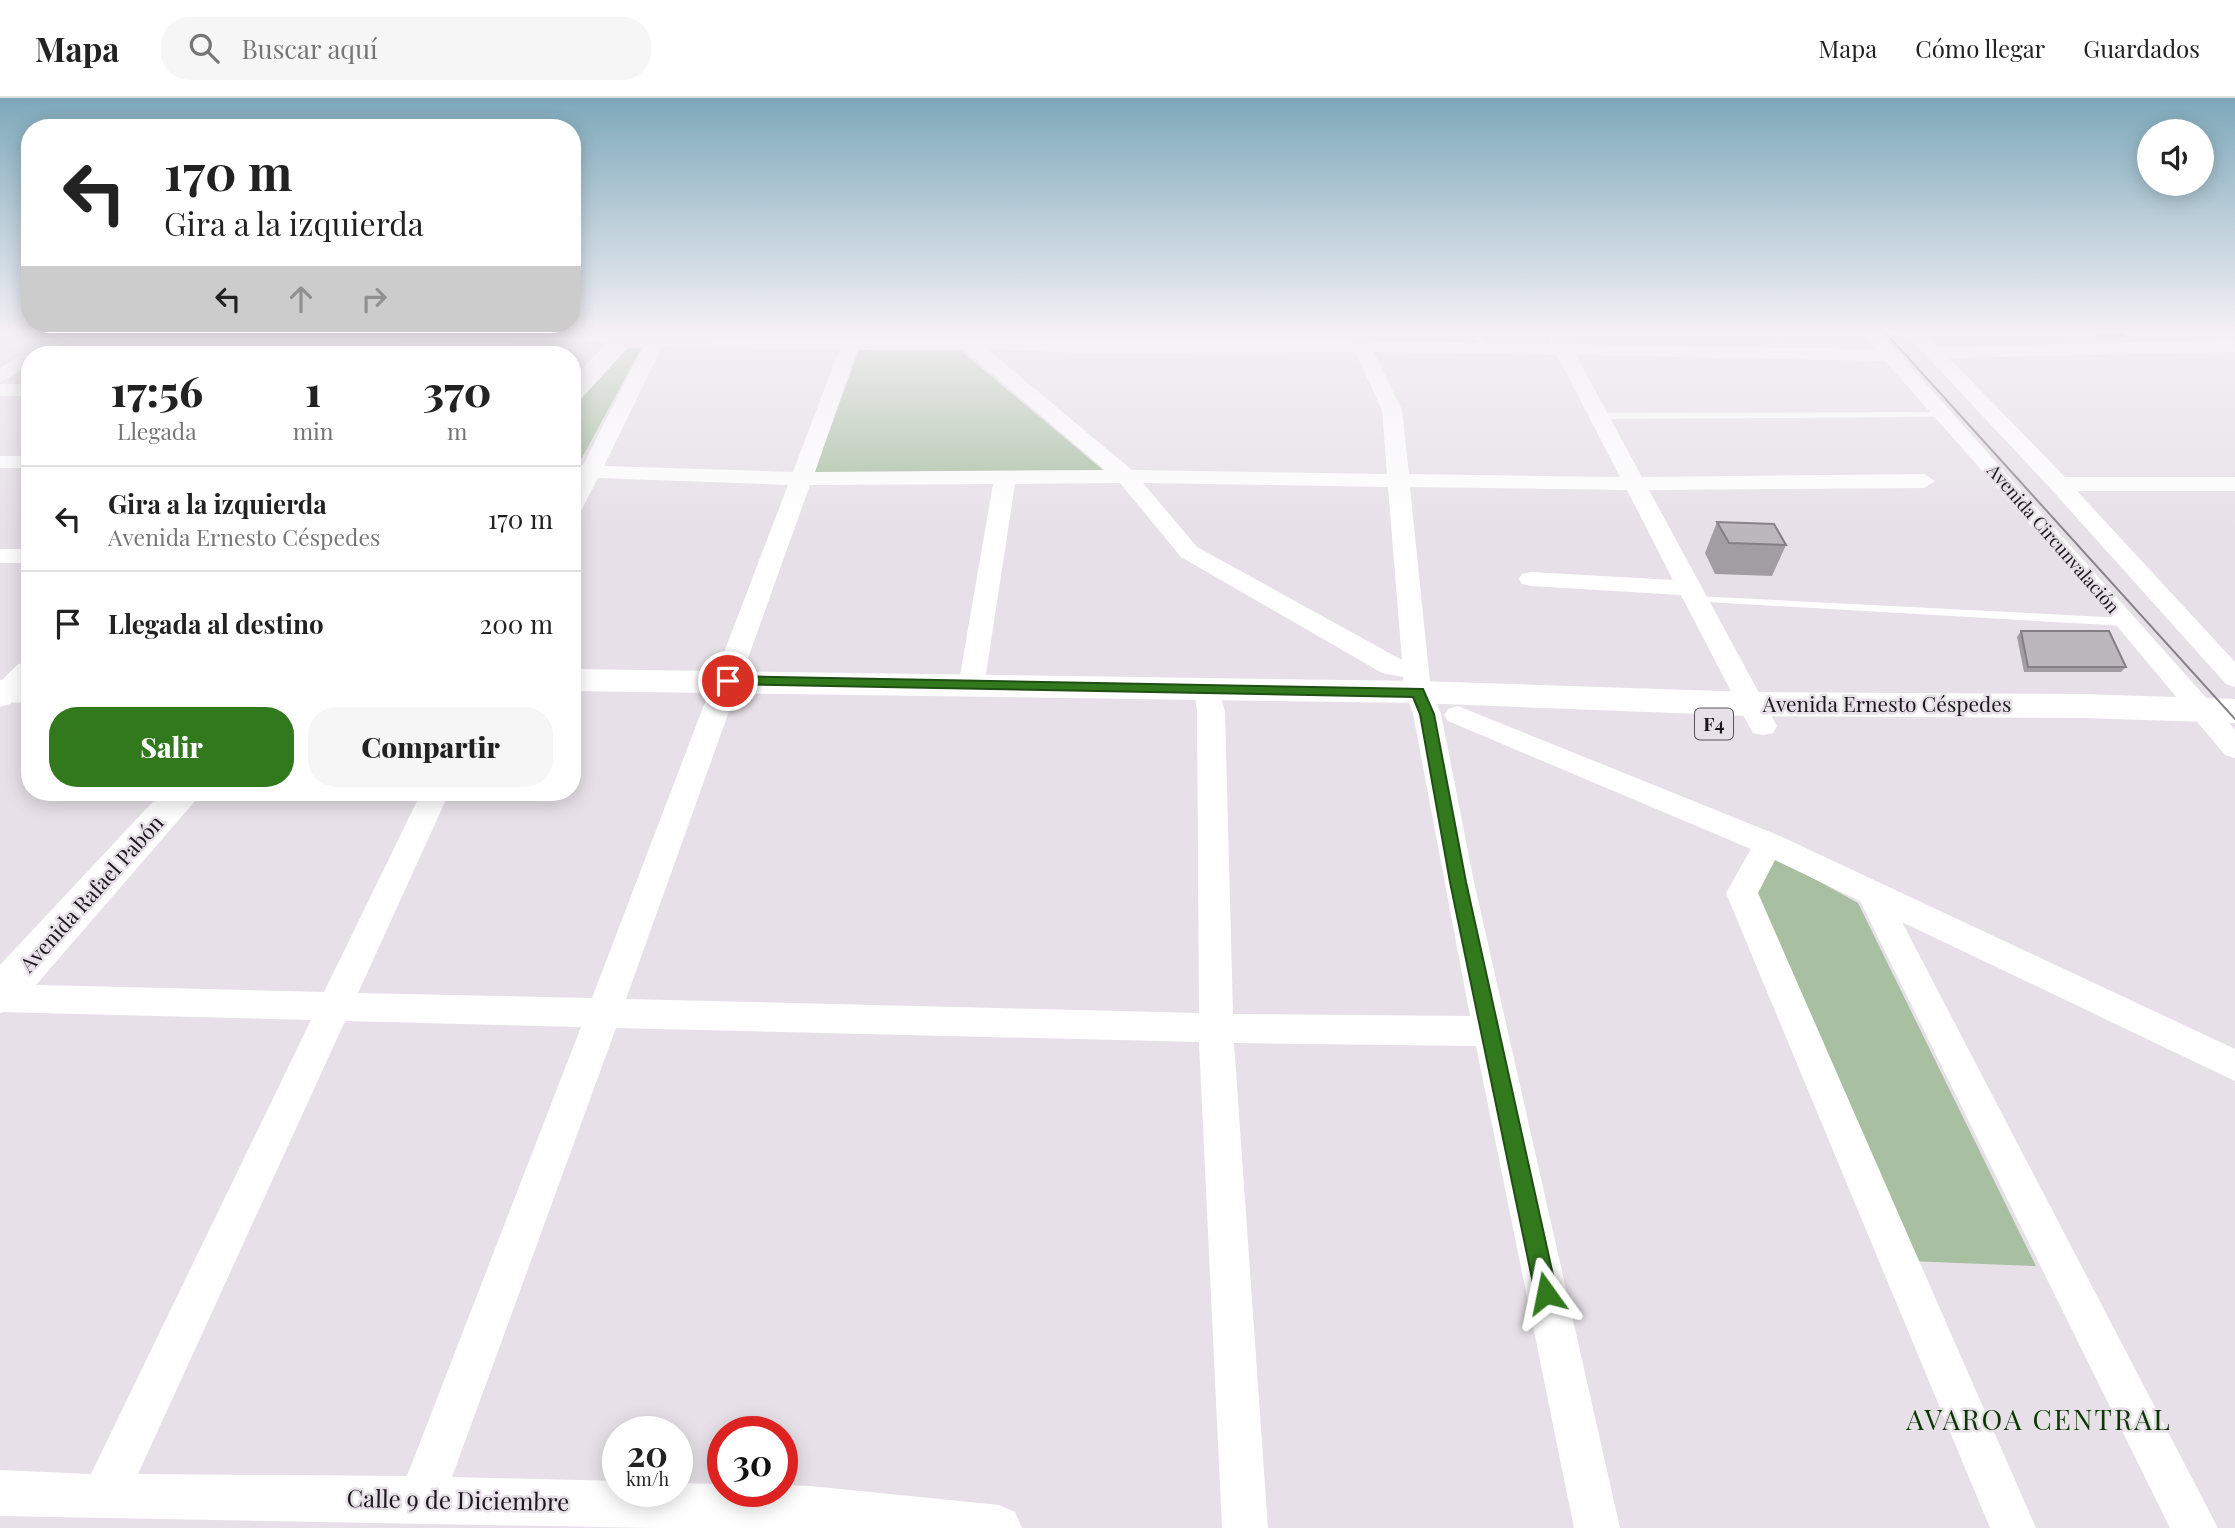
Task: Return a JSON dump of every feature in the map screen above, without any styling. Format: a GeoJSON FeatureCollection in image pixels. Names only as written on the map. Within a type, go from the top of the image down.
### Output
{"type":"FeatureCollection","features":[{"type":"Feature","properties":{"kind":"main road","name":"Avenida Ernesto Céspedes"},"geometry":{"type":"LineString","coordinates":[[581,681],[724,693],[1209,700],[1430,698],[1757,715],[2224,725]]}},
{"type":"Feature","properties":{"kind":"main road","name":"Avenida Ernesto Céspedes"},"geometry":{"type":"LineString","coordinates":[[581,701],[724,693],[971,687],[1209,700]]}},
{"type":"Feature","properties":{"kind":"main road","name":"Avenida Rafael Pabón"},"geometry":{"type":"LineString","coordinates":[[0,996],[176,801]]}},
{"type":"Feature","properties":{"kind":"street"},"geometry":{"type":"LineString","coordinates":[[623,398],[581,471],[801,479],[1126,476],[1399,478],[1634,484],[1924,481]]}},
{"type":"Feature","properties":{"kind":"street"},"geometry":{"type":"LineString","coordinates":[[421,1499],[605,1014],[831,398]]}},
{"type":"Feature","properties":{"kind":"street"},"geometry":{"type":"LineString","coordinates":[[1038,398],[1126,476],[1189,552],[1391,667],[1430,698],[1769,845],[2235,1066]]}},
{"type":"Feature","properties":{"kind":"street"},"geometry":{"type":"LineString","coordinates":[[1386,398],[1392,410],[1399,478],[1458,882],[1597,1528]]}},
{"type":"Feature","properties":{"kind":"street"},"geometry":{"type":"LineString","coordinates":[[1588,398],[1757,715]]}},
{"type":"Feature","properties":{"kind":"street","name":"Avenida Circunvalación"},"geometry":{"type":"LineString","coordinates":[[1928,398],[2126,622],[2224,725]]}},
{"type":"Feature","properties":{"kind":"street","name":"Avenida Circunvalación"},"geometry":{"type":"LineString","coordinates":[[1976,398],[2059,484],[2235,678]]}},
{"type":"Feature","properties":{"kind":"street"},"geometry":{"type":"LineString","coordinates":[[0,462],[21,462]]}},
{"type":"Feature","properties":{"kind":"street"},"geometry":{"type":"LineString","coordinates":[[971,687],[1005,479]]}},
{"type":"Feature","properties":{"kind":"street"},"geometry":{"type":"LineString","coordinates":[[2059,484],[2235,484]]}},
{"type":"Feature","properties":{"kind":"street"},"geometry":{"type":"LineString","coordinates":[[0,556],[21,556]]}},
{"type":"Feature","properties":{"kind":"street"},"geometry":{"type":"LineString","coordinates":[[1531,579],[1692,594]]}},
{"type":"Feature","properties":{"kind":"street"},"geometry":{"type":"LineString","coordinates":[[1209,700],[1216,1028],[1245,1528]]}},
{"type":"Feature","properties":{"kind":"street"},"geometry":{"type":"LineString","coordinates":[[104,1497],[431,801]]}},
{"type":"Feature","properties":{"kind":"street"},"geometry":{"type":"LineString","coordinates":[[1769,845],[1742,893],[2012,1528]]}},
{"type":"Feature","properties":{"kind":"street"},"geometry":{"type":"LineString","coordinates":[[1872,894],[2194,1528]]}},
{"type":"Feature","properties":{"kind":"street"},"geometry":{"type":"LineString","coordinates":[[0,996],[605,1014],[1216,1028],[1491,1031]]}},
{"type":"Feature","properties":{"kind":"street","name":"Calle 9 de Diciembre"},"geometry":{"type":"LineString","coordinates":[[0,1493],[104,1497],[421,1499],[999,1528]]}},
{"type":"Feature","properties":{"kind":"lane"},"geometry":{"type":"LineString","coordinates":[[1598,416],[1944,415]]}},
{"type":"Feature","properties":{"kind":"lane"},"geometry":{"type":"LineString","coordinates":[[1692,594],[2126,622]]}},
{"type":"Feature","properties":{"kind":"green space"},"geometry":{"type":"Polygon","coordinates":[[[581,398],[615,398],[581,459],[581,398]]]}},
{"type":"Feature","properties":{"kind":"green space"},"geometry":{"type":"Polygon","coordinates":[[[842,398],[1017,398],[1109,475],[814,473],[842,398]]]}},
{"type":"Feature","properties":{"kind":"green space"},"geometry":{"type":"Polygon","coordinates":[[[1773,856],[1858,903],[2036,1266],[1908,1261],[1756,896],[1773,856]]]}},
{"type":"Feature","properties":{"kind":"building"},"geometry":{"type":"Polygon","coordinates":[[[1717,522],[1774,524],[1786,545],[1729,543],[1717,522]]]}},
{"type":"Feature","properties":{"kind":"building"},"geometry":{"type":"Polygon","coordinates":[[[2021,631],[2109,631],[2126,667],[2028,667],[2021,631]]]}},
{"type":"Feature","properties":{"kind":"tram line"},"geometry":{"type":"LineString","coordinates":[[1944,398],[2235,719]]}},
{"type":"Feature","properties":{"kind":"district","name":"AVAROA CENTRAL"},"geometry":{"type":"Point","coordinates":[2039,1420]}},
{"type":"Feature","properties":{"kind":"route"},"geometry":{"type":"LineString","coordinates":[[728,681],[971,687],[1418,692],[1427,714],[1458,882],[1546,1293]]}}]}
